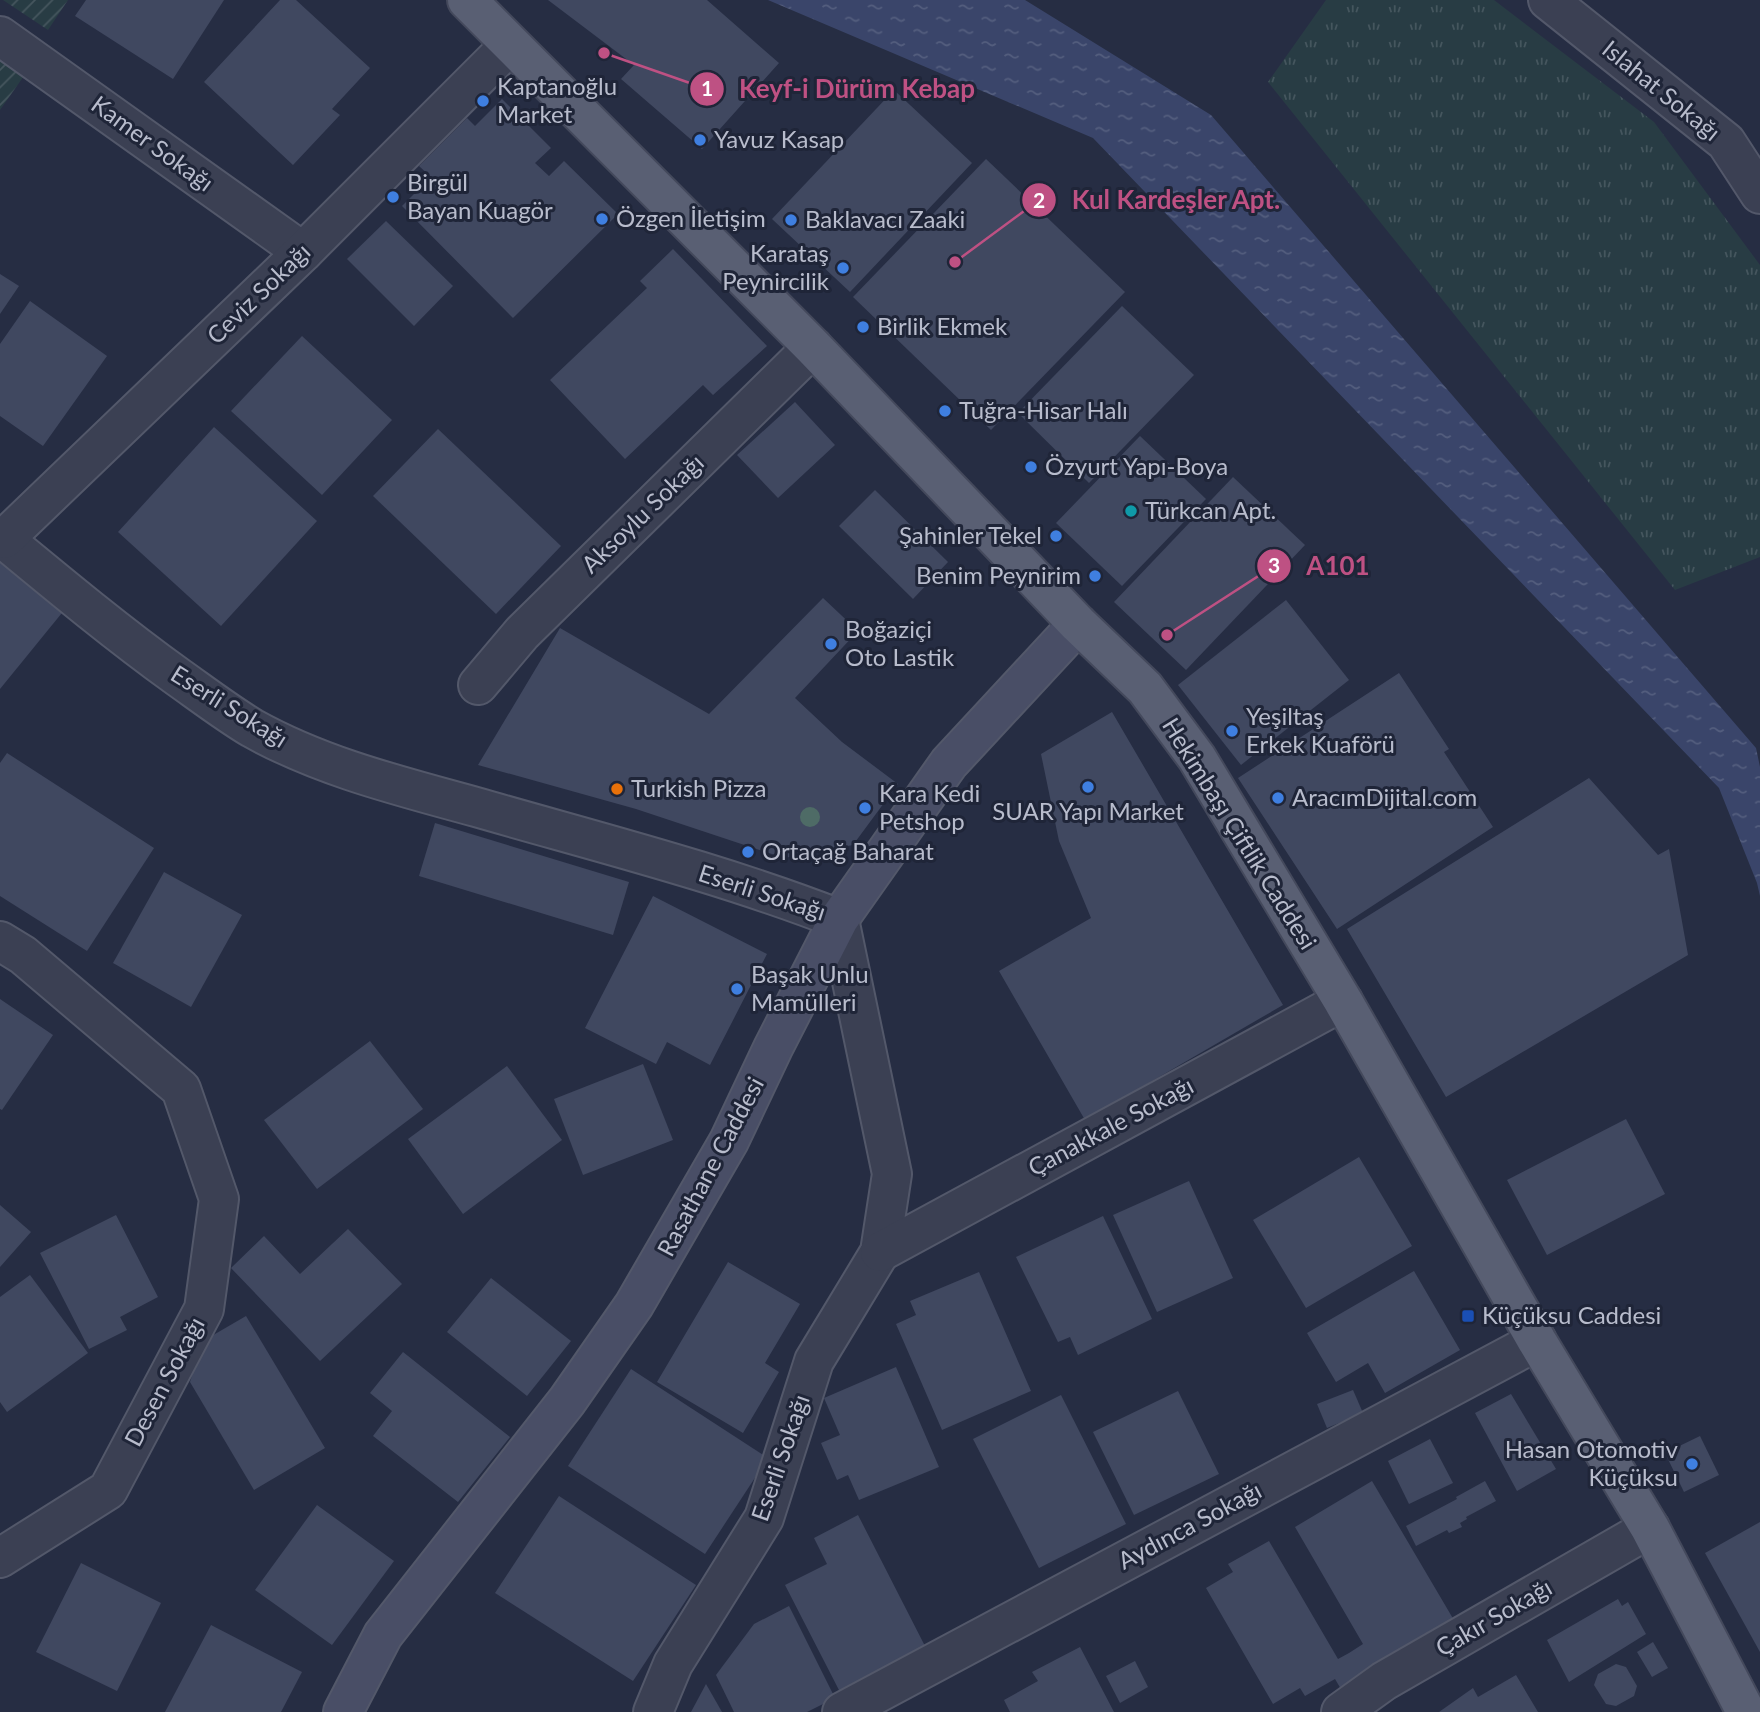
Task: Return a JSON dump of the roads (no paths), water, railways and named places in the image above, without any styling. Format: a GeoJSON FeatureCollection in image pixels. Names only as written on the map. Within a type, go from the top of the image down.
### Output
{"type":"FeatureCollection","features":[{"type":"Feature","properties":{"kind":"main road","name":"Hekimbaşı Çiftlik Caddesi"},"geometry":{"type":"LineString","coordinates":[[467,0],[813,346],[1078,624],[1144,688],[1197,758],[1343,1001],[1537,1340],[1650,1528],[1746,1712]]}},
{"type":"Feature","properties":{"kind":"street","name":"Islahat Sokağı"},"geometry":{"type":"LineString","coordinates":[[1548,0],[1726,142],[1760,194]]}},
{"type":"Feature","properties":{"kind":"street","name":"Kamer Sokağı"},"geometry":{"type":"LineString","coordinates":[[0,36],[303,253]]}},
{"type":"Feature","properties":{"kind":"street","name":"Ceviz Sokağı"},"geometry":{"type":"LineString","coordinates":[[2,538],[303,253],[510,45]]}},
{"type":"Feature","properties":{"kind":"street","name":"Aksoylu Sokağı"},"geometry":{"type":"LineString","coordinates":[[478,685],[522,633],[813,346]]}},
{"type":"Feature","properties":{"kind":"street","name":"Eserli Sokağı"},"geometry":{"type":"LineString","coordinates":[[2,538],[131,643],[252,727],[291,746],[345,770],[660,860],[789,900],[839,919],[892,1174],[880,1252],[814,1361],[764,1518],[673,1664],[653,1712]]}},
{"type":"Feature","properties":{"kind":"street","name":"Rasathane Caddesi"},"geometry":{"type":"LineString","coordinates":[[343,1712],[383,1635],[567,1401],[634,1305],[729,1141],[839,919],[949,763],[1078,624]]}},
{"type":"Feature","properties":{"kind":"street","name":"Desen Sokağı"},"geometry":{"type":"LineString","coordinates":[[0,941],[23,955],[181,1088],[219,1199],[204,1309],[108,1490],[0,1558]]}},
{"type":"Feature","properties":{"kind":"street","name":"Çanakkale Sokağı"},"geometry":{"type":"LineString","coordinates":[[880,1252],[1343,1001]]}},
{"type":"Feature","properties":{"kind":"street","name":"Aydınca Sokağı"},"geometry":{"type":"LineString","coordinates":[[842,1712],[1537,1340]]}},
{"type":"Feature","properties":{"kind":"street","name":"Çakır Sokağı"},"geometry":{"type":"LineString","coordinates":[[1341,1712],[1384,1681],[1650,1528]]}},
{"type":"Feature","properties":{"kind":"water"},"geometry":{"type":"Polygon","coordinates":[[[768,0],[1025,0],[1211,115],[1756,748],[1760,767],[1760,896],[1719,788],[1093,138],[768,0]]]}},
{"type":"Feature","properties":{"kind":"place","name":"Keyf-i Dürüm Kebap"},"geometry":{"type":"Point","coordinates":[604,53]}},
{"type":"Feature","properties":{"kind":"place","name":"Kaptanoğlu Market"},"geometry":{"type":"Point","coordinates":[483,101]}},
{"type":"Feature","properties":{"kind":"place","name":"Yavuz Kasap"},"geometry":{"type":"Point","coordinates":[700,140]}},
{"type":"Feature","properties":{"kind":"place","name":"Birgül Bayan Kuagör"},"geometry":{"type":"Point","coordinates":[393,197]}},
{"type":"Feature","properties":{"kind":"place","name":"Özgen İletişim"},"geometry":{"type":"Point","coordinates":[602,219]}},
{"type":"Feature","properties":{"kind":"place","name":"Baklavacı Zaaki"},"geometry":{"type":"Point","coordinates":[791,220]}},
{"type":"Feature","properties":{"kind":"place","name":"Kul Kardeşler Apt."},"geometry":{"type":"Point","coordinates":[955,262]}},
{"type":"Feature","properties":{"kind":"place","name":"Karataş Peynircilik"},"geometry":{"type":"Point","coordinates":[843,268]}},
{"type":"Feature","properties":{"kind":"place","name":"Birlik Ekmek"},"geometry":{"type":"Point","coordinates":[863,327]}},
{"type":"Feature","properties":{"kind":"place","name":"Tuğra-Hisar Halı"},"geometry":{"type":"Point","coordinates":[945,411]}},
{"type":"Feature","properties":{"kind":"place","name":"Özyurt Yapı-Boya"},"geometry":{"type":"Point","coordinates":[1031,467]}},
{"type":"Feature","properties":{"kind":"place","name":"Türkcan Apt."},"geometry":{"type":"Point","coordinates":[1131,511]}},
{"type":"Feature","properties":{"kind":"place","name":"Şahinler Tekel"},"geometry":{"type":"Point","coordinates":[1056,536]}},
{"type":"Feature","properties":{"kind":"place","name":"Benim Peynirim"},"geometry":{"type":"Point","coordinates":[1095,576]}},
{"type":"Feature","properties":{"kind":"place","name":"A101"},"geometry":{"type":"Point","coordinates":[1167,635]}},
{"type":"Feature","properties":{"kind":"place","name":"Boğaziçi Oto Lastik"},"geometry":{"type":"Point","coordinates":[831,644]}},
{"type":"Feature","properties":{"kind":"place","name":"Yeşiltaş Erkek Kuaförü"},"geometry":{"type":"Point","coordinates":[1232,731]}},
{"type":"Feature","properties":{"kind":"place","name":"SUAR Yapı Market"},"geometry":{"type":"Point","coordinates":[1088,787]}},
{"type":"Feature","properties":{"kind":"place","name":"Turkish Pizza"},"geometry":{"type":"Point","coordinates":[617,789]}},
{"type":"Feature","properties":{"kind":"place","name":"AracımDijital.com"},"geometry":{"type":"Point","coordinates":[1278,798]}},
{"type":"Feature","properties":{"kind":"place","name":"Kara Kedi Petshop"},"geometry":{"type":"Point","coordinates":[865,808]}},
{"type":"Feature","properties":{"kind":"place","name":"Ortaçağ Baharat"},"geometry":{"type":"Point","coordinates":[748,852]}},
{"type":"Feature","properties":{"kind":"place","name":"Başak Unlu Mamülleri"},"geometry":{"type":"Point","coordinates":[737,989]}},
{"type":"Feature","properties":{"kind":"place","name":"Küçüksu Caddesi"},"geometry":{"type":"Point","coordinates":[1468,1316]}},
{"type":"Feature","properties":{"kind":"place","name":"Hasan Otomotiv Küçüksu"},"geometry":{"type":"Point","coordinates":[1692,1464]}}]}
